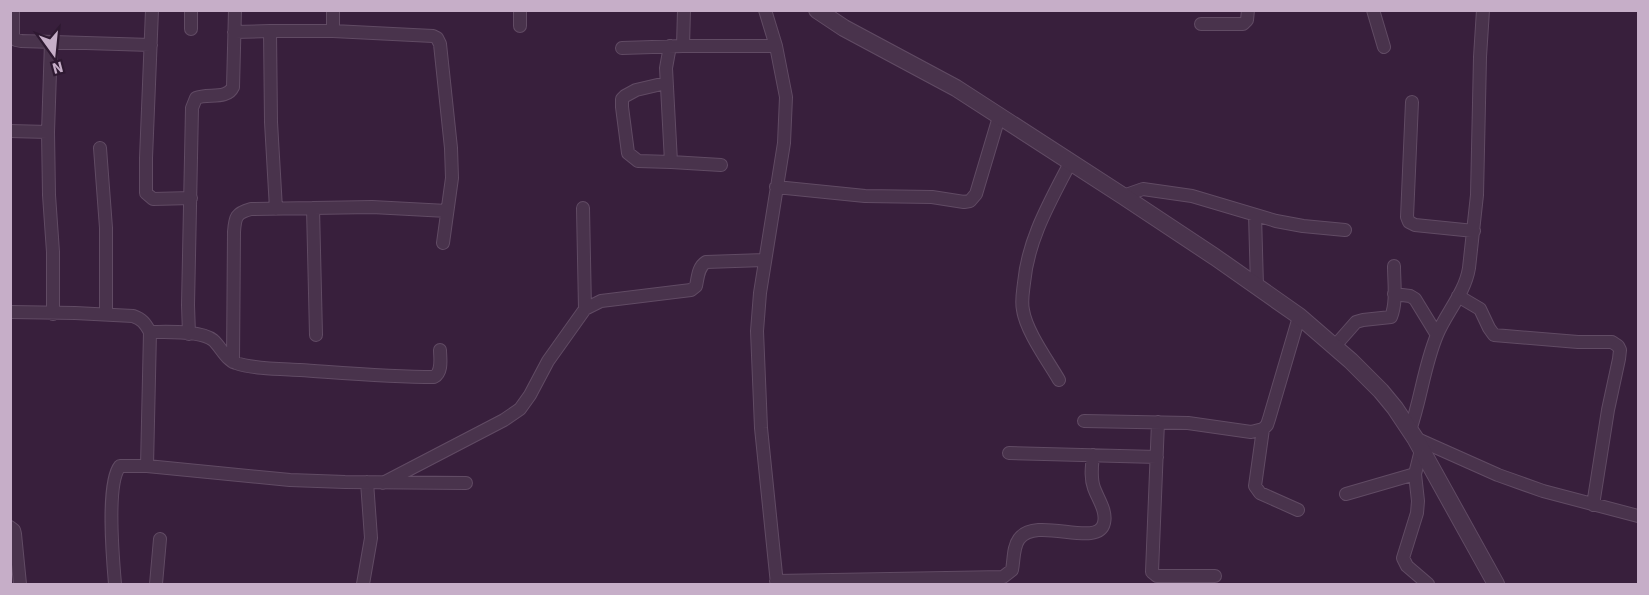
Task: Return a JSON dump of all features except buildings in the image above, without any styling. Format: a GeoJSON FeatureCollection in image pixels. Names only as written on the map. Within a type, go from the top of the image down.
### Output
{"type":"FeatureCollection","features":[{"type":"Feature","properties":{"kind":"street"},"geometry":{"type":"LineString","coordinates":[[13,10],[13,36],[21,42],[151,45]]}},
{"type":"Feature","properties":{"kind":"street"},"geometry":{"type":"LineString","coordinates":[[152,10],[146,194],[153,199],[191,198]]}},
{"type":"Feature","properties":{"kind":"street"},"geometry":{"type":"LineString","coordinates":[[191,10],[191,29]]}},
{"type":"Feature","properties":{"kind":"street"},"geometry":{"type":"LineString","coordinates":[[189,333],[189,216],[193,103],[196,98],[203,95],[226,95],[231,92],[235,10]]}},
{"type":"Feature","properties":{"kind":"street"},"geometry":{"type":"LineString","coordinates":[[333,10],[333,31]]}},
{"type":"Feature","properties":{"kind":"street"},"geometry":{"type":"LineString","coordinates":[[520,10],[520,26]]}},
{"type":"Feature","properties":{"kind":"street"},"geometry":{"type":"LineString","coordinates":[[683,46],[684,10]]}},
{"type":"Feature","properties":{"kind":"street"},"geometry":{"type":"LineString","coordinates":[[765,10],[783,80],[786,118],[760,293],[757,331],[761,428],[777,583],[1003,577],[1012,570],[1016,542],[1023,534],[1040,529],[1085,534],[1101,530],[1104,517],[1101,502],[1093,487],[1094,455]]}},
{"type":"Feature","properties":{"kind":"street"},"geometry":{"type":"LineString","coordinates":[[817,10],[844,28],[956,88],[1123,196],[1299,317],[1352,362],[1381,391],[1415,439],[1496,585]]}},
{"type":"Feature","properties":{"kind":"street"},"geometry":{"type":"LineString","coordinates":[[1200,24],[1243,24],[1247,20],[1248,10]]}},
{"type":"Feature","properties":{"kind":"street"},"geometry":{"type":"LineString","coordinates":[[1373,10],[1384,47]]}},
{"type":"Feature","properties":{"kind":"street"},"geometry":{"type":"LineString","coordinates":[[1428,585],[1407,566],[1403,558],[1418,508],[1415,474],[1416,414],[1437,335],[1468,278],[1477,195],[1483,10]]}},
{"type":"Feature","properties":{"kind":"street"},"geometry":{"type":"LineString","coordinates":[[270,31],[271,122],[276,209]]}},
{"type":"Feature","properties":{"kind":"street"},"geometry":{"type":"LineString","coordinates":[[234,32],[333,31],[422,35],[437,38],[440,44],[452,178],[443,243]]}},
{"type":"Feature","properties":{"kind":"street"},"geometry":{"type":"LineString","coordinates":[[51,42],[48,132],[53,314]]}},
{"type":"Feature","properties":{"kind":"street"},"geometry":{"type":"LineString","coordinates":[[670,46],[666,83],[671,162]]}},
{"type":"Feature","properties":{"kind":"street"},"geometry":{"type":"LineString","coordinates":[[622,48],[776,46]]}},
{"type":"Feature","properties":{"kind":"street"},"geometry":{"type":"LineString","coordinates":[[666,83],[630,93],[622,99],[628,153],[638,160],[721,165]]}},
{"type":"Feature","properties":{"kind":"street"},"geometry":{"type":"LineString","coordinates":[[1412,102],[1407,217],[1409,222],[1415,225],[1474,231]]}},
{"type":"Feature","properties":{"kind":"street"},"geometry":{"type":"LineString","coordinates":[[776,187],[866,196],[932,197],[970,201],[976,194],[999,117]]}},
{"type":"Feature","properties":{"kind":"street"},"geometry":{"type":"LineString","coordinates":[[10,131],[48,132]]}},
{"type":"Feature","properties":{"kind":"street"},"geometry":{"type":"LineString","coordinates":[[100,148],[106,228],[106,314]]}},
{"type":"Feature","properties":{"kind":"street"},"geometry":{"type":"LineString","coordinates":[[1059,380],[1029,327],[1022,300],[1025,266],[1037,229],[1070,163]]}},
{"type":"Feature","properties":{"kind":"street"},"geometry":{"type":"LineString","coordinates":[[1123,196],[1143,189],[1161,191],[1192,196],[1255,215],[1303,226],[1346,230]]}},
{"type":"Feature","properties":{"kind":"street"},"geometry":{"type":"LineString","coordinates":[[233,362],[234,222],[242,211],[372,207],[447,212]]}},
{"type":"Feature","properties":{"kind":"street"},"geometry":{"type":"LineString","coordinates":[[313,208],[316,334]]}},
{"type":"Feature","properties":{"kind":"street"},"geometry":{"type":"LineString","coordinates":[[583,208],[585,309]]}},
{"type":"Feature","properties":{"kind":"street"},"geometry":{"type":"LineString","coordinates":[[1255,215],[1257,286]]}},
{"type":"Feature","properties":{"kind":"street"},"geometry":{"type":"LineString","coordinates":[[383,483],[504,420],[520,409],[548,360],[585,309],[601,302],[694,288],[699,269],[706,262],[765,260]]}},
{"type":"Feature","properties":{"kind":"street"},"geometry":{"type":"LineString","coordinates":[[1334,347],[1356,322],[1391,317],[1393,314],[1394,266]]}},
{"type":"Feature","properties":{"kind":"street"},"geometry":{"type":"LineString","coordinates":[[1394,294],[1415,299],[1437,335]]}},
{"type":"Feature","properties":{"kind":"street"},"geometry":{"type":"LineString","coordinates":[[1458,297],[1480,309],[1494,335],[1578,342],[1612,342],[1618,346],[1619,359],[1608,410],[1593,505]]}},
{"type":"Feature","properties":{"kind":"street"},"geometry":{"type":"LineString","coordinates":[[10,312],[133,316],[146,323],[150,332],[147,466]]}},
{"type":"Feature","properties":{"kind":"street"},"geometry":{"type":"LineString","coordinates":[[1084,421],[1188,423],[1251,432],[1263,429],[1269,419],[1299,317]]}},
{"type":"Feature","properties":{"kind":"street"},"geometry":{"type":"LineString","coordinates":[[150,332],[189,333],[210,338],[233,362],[277,369],[411,377],[434,376],[438,375],[439,371],[440,350]]}},
{"type":"Feature","properties":{"kind":"street"},"geometry":{"type":"LineString","coordinates":[[1158,422],[1152,572],[1157,576],[1215,576]]}},
{"type":"Feature","properties":{"kind":"street"},"geometry":{"type":"LineString","coordinates":[[1263,429],[1255,486],[1260,492],[1298,510]]}},
{"type":"Feature","properties":{"kind":"street"},"geometry":{"type":"LineString","coordinates":[[1415,439],[1498,475],[1543,491],[1593,505],[1638,512]]}},
{"type":"Feature","properties":{"kind":"street"},"geometry":{"type":"LineString","coordinates":[[1009,453],[1156,457]]}},
{"type":"Feature","properties":{"kind":"street"},"geometry":{"type":"LineString","coordinates":[[115,585],[112,502],[116,472],[120,466],[147,466],[290,480],[466,483]]}},
{"type":"Feature","properties":{"kind":"street"},"geometry":{"type":"LineString","coordinates":[[1346,494],[1415,474]]}},
{"type":"Feature","properties":{"kind":"street"},"geometry":{"type":"LineString","coordinates":[[363,585],[371,538],[368,482]]}},
{"type":"Feature","properties":{"kind":"street"},"geometry":{"type":"LineString","coordinates":[[10,527],[15,534],[20,585]]}},
{"type":"Feature","properties":{"kind":"street"},"geometry":{"type":"LineString","coordinates":[[156,585],[160,539]]}}]}
